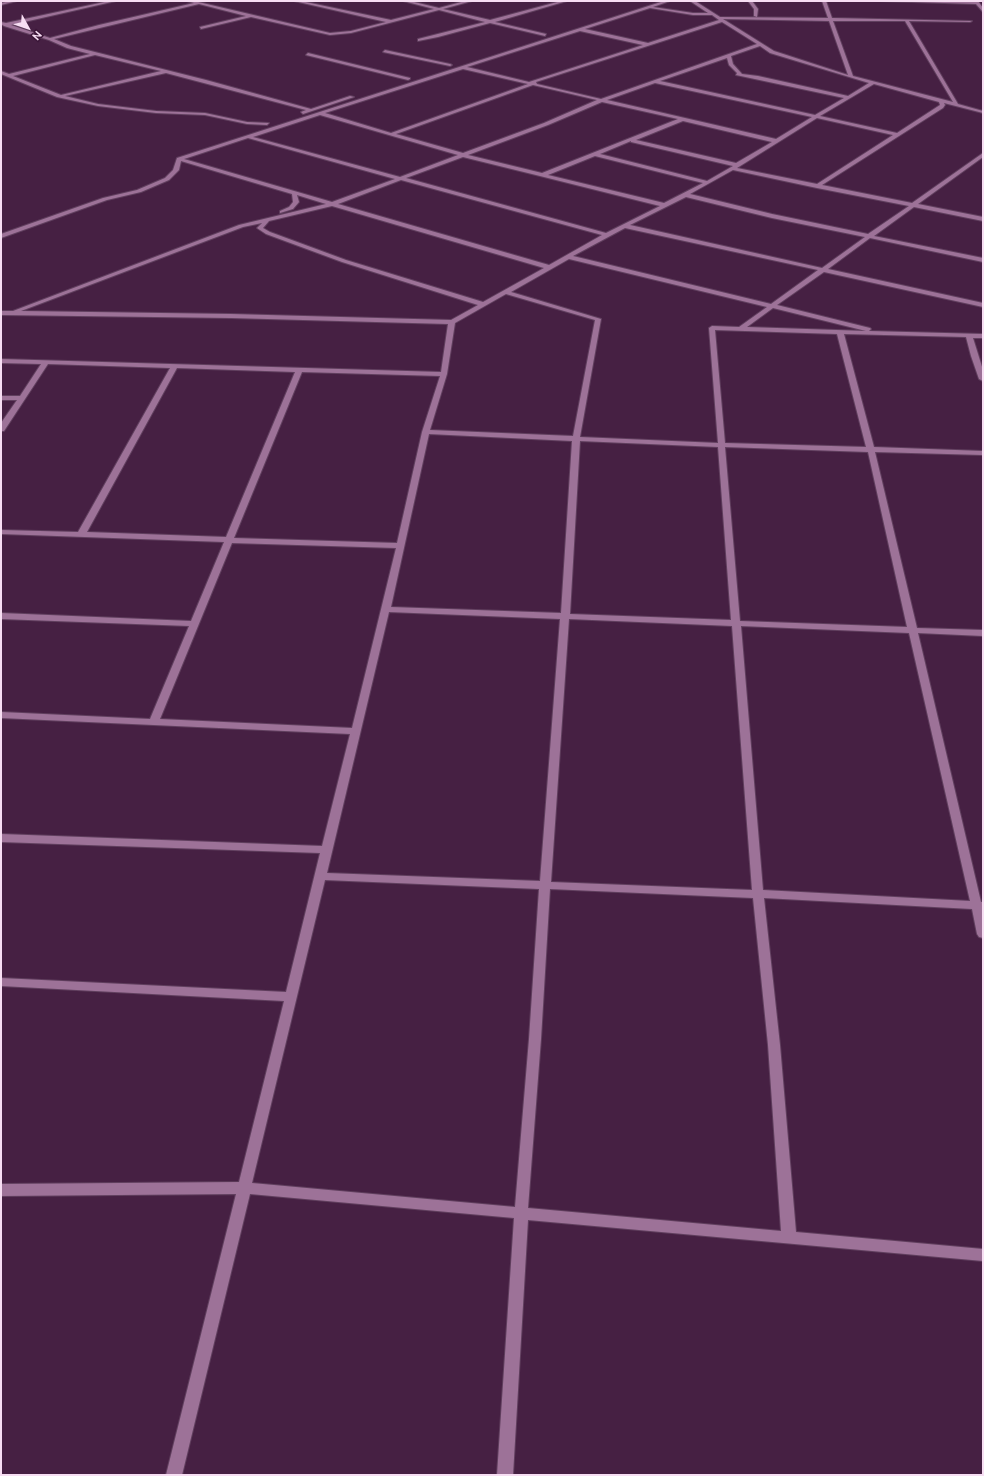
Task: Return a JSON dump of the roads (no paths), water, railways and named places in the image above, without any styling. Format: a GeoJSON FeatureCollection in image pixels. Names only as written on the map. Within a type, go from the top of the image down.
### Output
{"type":"FeatureCollection","features":[{"type":"Feature","properties":{"kind":"street"},"geometry":{"type":"LineString","coordinates":[[1,4],[15,1]]}},
{"type":"Feature","properties":{"kind":"street"},"geometry":{"type":"LineString","coordinates":[[1,27],[114,1]]}},
{"type":"Feature","properties":{"kind":"street"},"geometry":{"type":"LineString","coordinates":[[189,1],[330,34],[351,32],[470,1]]}},
{"type":"Feature","properties":{"kind":"street"},"geometry":{"type":"LineString","coordinates":[[50,39],[99,26],[209,1]]}},
{"type":"Feature","properties":{"kind":"street"},"geometry":{"type":"LineString","coordinates":[[296,1],[391,22]]}},
{"type":"Feature","properties":{"kind":"street"},"geometry":{"type":"LineString","coordinates":[[405,1],[545,35]]}},
{"type":"Feature","properties":{"kind":"street"},"geometry":{"type":"LineString","coordinates":[[419,40],[565,1]]}},
{"type":"Feature","properties":{"kind":"street"},"geometry":{"type":"LineString","coordinates":[[516,44],[651,1]]}},
{"type":"Feature","properties":{"kind":"street"},"geometry":{"type":"LineString","coordinates":[[179,159],[465,68],[668,1]]}},
{"type":"Feature","properties":{"kind":"street"},"geometry":{"type":"LineString","coordinates":[[692,1],[721,21],[772,52],[851,77],[983,112]]}},
{"type":"Feature","properties":{"kind":"street"},"geometry":{"type":"LineString","coordinates":[[750,1],[756,9],[756,16]]}},
{"type":"Feature","properties":{"kind":"street"},"geometry":{"type":"LineString","coordinates":[[824,1],[851,77]]}},
{"type":"Feature","properties":{"kind":"street"},"geometry":{"type":"LineString","coordinates":[[881,1],[977,2],[983,11]]}},
{"type":"Feature","properties":{"kind":"street"},"geometry":{"type":"LineString","coordinates":[[648,8],[693,14],[970,21]]}},
{"type":"Feature","properties":{"kind":"street"},"geometry":{"type":"LineString","coordinates":[[202,28],[251,16]]}},
{"type":"Feature","properties":{"kind":"street"},"geometry":{"type":"LineString","coordinates":[[717,18],[830,18]]}},
{"type":"Feature","properties":{"kind":"street"},"geometry":{"type":"LineString","coordinates":[[906,20],[957,106]]}},
{"type":"Feature","properties":{"kind":"street"},"geometry":{"type":"LineString","coordinates":[[392,134],[533,83],[721,21]]}},
{"type":"Feature","properties":{"kind":"street"},"geometry":{"type":"LineString","coordinates":[[1,23],[50,39],[69,47],[310,110]]}},
{"type":"Feature","properties":{"kind":"street"},"geometry":{"type":"LineString","coordinates":[[580,30],[648,44]]}},
{"type":"Feature","properties":{"kind":"street"},"geometry":{"type":"LineString","coordinates":[[4,314],[241,226],[332,204],[546,124],[652,81],[759,45]]}},
{"type":"Feature","properties":{"kind":"street"},"geometry":{"type":"LineString","coordinates":[[385,51],[450,65]]}},
{"type":"Feature","properties":{"kind":"street"},"geometry":{"type":"LineString","coordinates":[[10,75],[94,54]]}},
{"type":"Feature","properties":{"kind":"street"},"geometry":{"type":"LineString","coordinates":[[308,54],[408,79]]}},
{"type":"Feature","properties":{"kind":"street"},"geometry":{"type":"LineString","coordinates":[[728,55],[731,64],[740,73],[738,74],[847,97]]}},
{"type":"Feature","properties":{"kind":"street"},"geometry":{"type":"LineString","coordinates":[[443,68],[458,63]]}},
{"type":"Feature","properties":{"kind":"street"},"geometry":{"type":"LineString","coordinates":[[465,68],[776,141]]}},
{"type":"Feature","properties":{"kind":"street"},"geometry":{"type":"LineString","coordinates":[[1,72],[59,96],[98,105],[148,111],[204,114],[247,123],[267,124]]}},
{"type":"Feature","properties":{"kind":"street"},"geometry":{"type":"LineString","coordinates":[[59,96],[166,72]]}},
{"type":"Feature","properties":{"kind":"street"},"geometry":{"type":"LineString","coordinates":[[400,81],[415,77]]}},
{"type":"Feature","properties":{"kind":"street"},"geometry":{"type":"LineString","coordinates":[[652,81],[899,135]]}},
{"type":"Feature","properties":{"kind":"street"},"geometry":{"type":"LineString","coordinates":[[4,314],[231,316],[452,322],[548,267],[708,183],[817,117],[847,97],[873,83]]}},
{"type":"Feature","properties":{"kind":"street"},"geometry":{"type":"LineString","coordinates":[[296,115],[355,96]]}},
{"type":"Feature","properties":{"kind":"street"},"geometry":{"type":"LineString","coordinates":[[817,186],[941,108],[943,105],[942,102]]}},
{"type":"Feature","properties":{"kind":"street"},"geometry":{"type":"LineString","coordinates":[[322,114],[463,155],[664,205]]}},
{"type":"Feature","properties":{"kind":"street"},"geometry":{"type":"LineString","coordinates":[[542,175],[682,119]]}},
{"type":"Feature","properties":{"kind":"street"},"geometry":{"type":"LineString","coordinates":[[242,133],[274,122]]}},
{"type":"Feature","properties":{"kind":"street"},"geometry":{"type":"LineString","coordinates":[[249,137],[607,236]]}},
{"type":"Feature","properties":{"kind":"street"},"geometry":{"type":"LineString","coordinates":[[631,140],[737,165]]}},
{"type":"Feature","properties":{"kind":"street"},"geometry":{"type":"LineString","coordinates":[[595,154],[708,183]]}},
{"type":"Feature","properties":{"kind":"street"},"geometry":{"type":"LineString","coordinates":[[740,329],[983,155]]}},
{"type":"Feature","properties":{"kind":"street"},"geometry":{"type":"LineString","coordinates":[[179,159],[294,194],[548,267]]}},
{"type":"Feature","properties":{"kind":"street"},"geometry":{"type":"LineString","coordinates":[[1,236],[105,199],[139,191],[167,179],[176,170],[179,159]]}},
{"type":"Feature","properties":{"kind":"street"},"geometry":{"type":"LineString","coordinates":[[731,168],[983,219]]}},
{"type":"Feature","properties":{"kind":"street"},"geometry":{"type":"LineString","coordinates":[[294,194],[296,202],[291,208],[266,220],[260,228],[268,233],[344,261],[483,304]]}},
{"type":"Feature","properties":{"kind":"street"},"geometry":{"type":"LineString","coordinates":[[686,195],[772,216],[983,260]]}},
{"type":"Feature","properties":{"kind":"street"},"geometry":{"type":"LineString","coordinates":[[625,226],[983,305]]}},
{"type":"Feature","properties":{"kind":"street"},"geometry":{"type":"LineString","coordinates":[[568,257],[890,333]]}},
{"type":"Feature","properties":{"kind":"street"},"geometry":{"type":"LineString","coordinates":[[505,292],[598,319],[576,440],[565,617],[521,1214],[505,1475]]}},
{"type":"Feature","properties":{"kind":"street"},"geometry":{"type":"LineString","coordinates":[[174,1475],[401,546],[426,432],[444,374],[452,322]]}},
{"type":"Feature","properties":{"kind":"street"},"geometry":{"type":"LineString","coordinates":[[789,1238],[774,1045],[758,894],[712,328],[983,336]]}},
{"type":"Feature","properties":{"kind":"street"},"geometry":{"type":"LineString","coordinates":[[840,332],[871,450],[980,906],[983,934]]}},
{"type":"Feature","properties":{"kind":"street"},"geometry":{"type":"LineString","coordinates":[[969,336],[974,356],[983,380]]}},
{"type":"Feature","properties":{"kind":"street"},"geometry":{"type":"LineString","coordinates":[[1,361],[444,374]]}},
{"type":"Feature","properties":{"kind":"street"},"geometry":{"type":"LineString","coordinates":[[1,429],[20,398],[46,362]]}},
{"type":"Feature","properties":{"kind":"street"},"geometry":{"type":"LineString","coordinates":[[81,535],[175,365]]}},
{"type":"Feature","properties":{"kind":"street"},"geometry":{"type":"LineString","coordinates":[[154,722],[300,369]]}},
{"type":"Feature","properties":{"kind":"street"},"geometry":{"type":"LineString","coordinates":[[1,398],[20,398]]}},
{"type":"Feature","properties":{"kind":"street"},"geometry":{"type":"LineString","coordinates":[[426,432],[576,440],[983,453]]}},
{"type":"Feature","properties":{"kind":"street"},"geometry":{"type":"LineString","coordinates":[[1,532],[401,546]]}},
{"type":"Feature","properties":{"kind":"street"},"geometry":{"type":"LineString","coordinates":[[386,608],[565,617],[735,622],[983,633]]}},
{"type":"Feature","properties":{"kind":"street"},"geometry":{"type":"LineString","coordinates":[[1,616],[195,624]]}},
{"type":"Feature","properties":{"kind":"street"},"geometry":{"type":"LineString","coordinates":[[1,715],[356,731]]}},
{"type":"Feature","properties":{"kind":"street"},"geometry":{"type":"LineString","coordinates":[[1,838],[327,850]]}},
{"type":"Feature","properties":{"kind":"street"},"geometry":{"type":"LineString","coordinates":[[320,876],[545,884],[980,906]]}},
{"type":"Feature","properties":{"kind":"street"},"geometry":{"type":"LineString","coordinates":[[1,982],[290,997]]}},
{"type":"Feature","properties":{"kind":"street"},"geometry":{"type":"LineString","coordinates":[[1,1190],[244,1188],[983,1255]]}}]}
